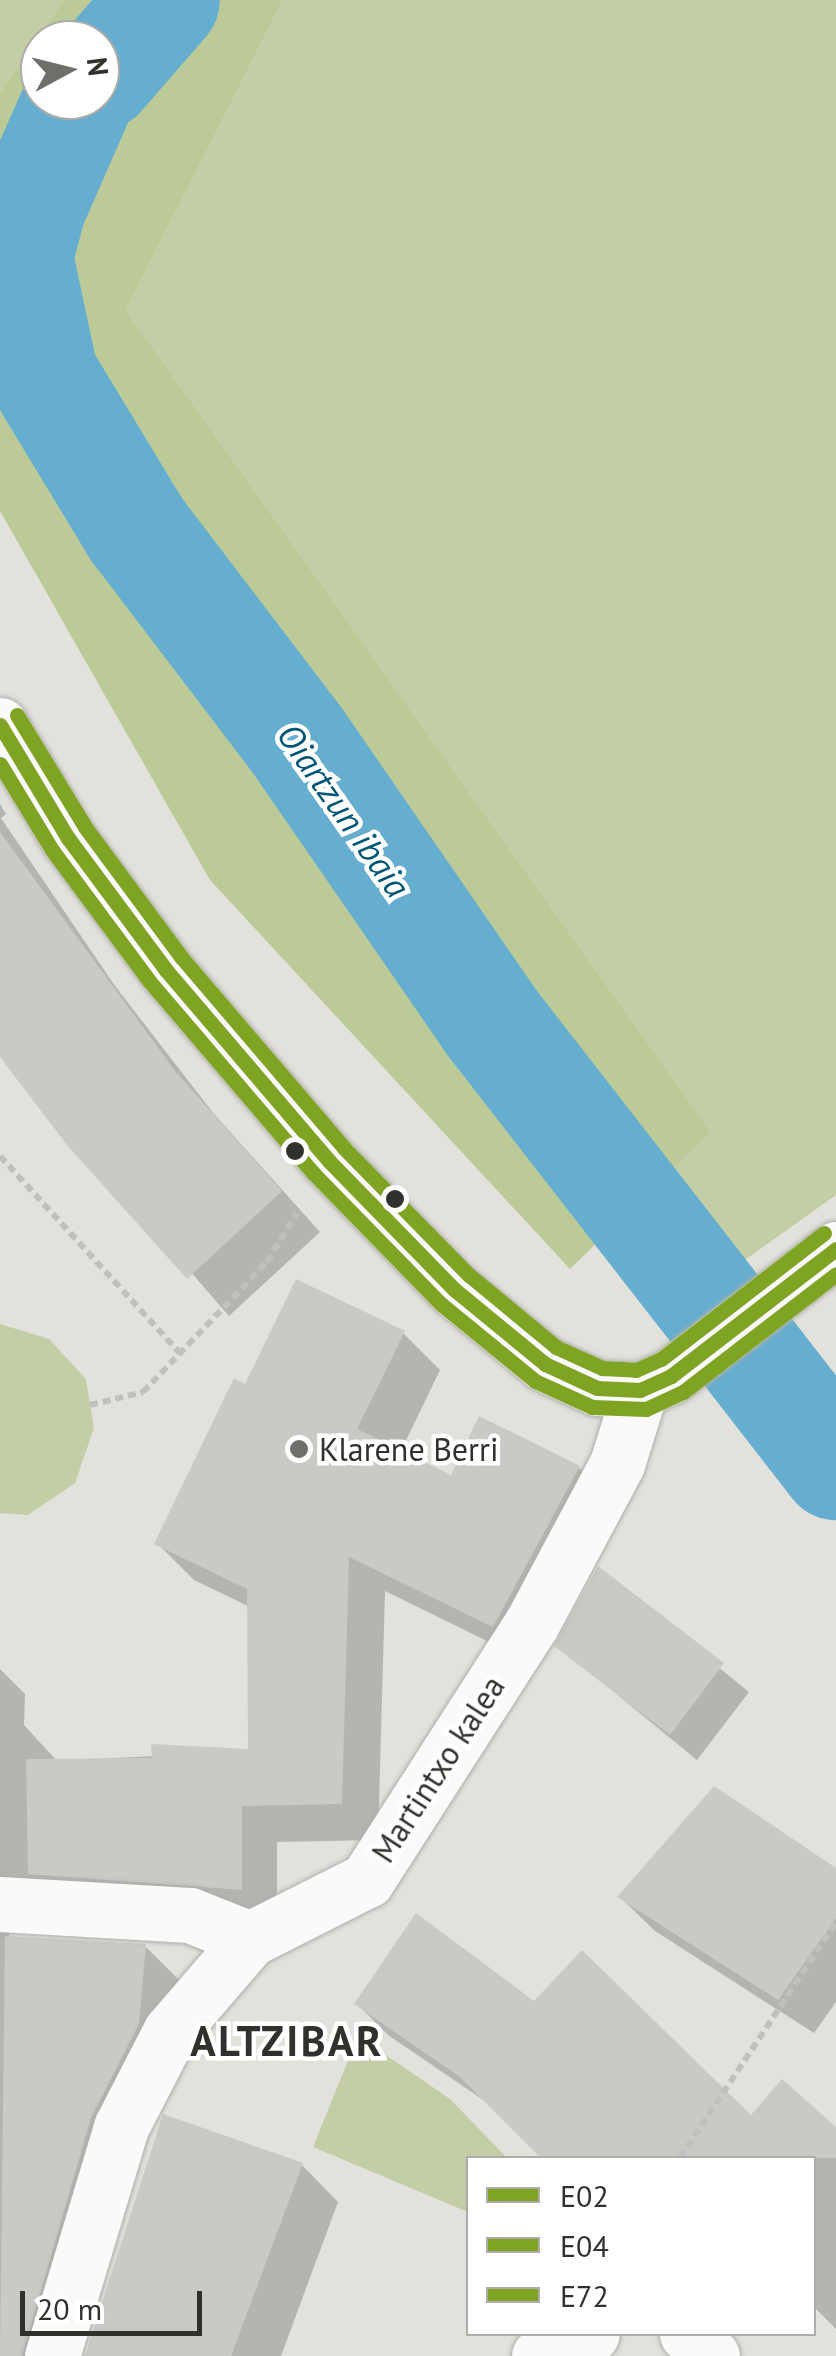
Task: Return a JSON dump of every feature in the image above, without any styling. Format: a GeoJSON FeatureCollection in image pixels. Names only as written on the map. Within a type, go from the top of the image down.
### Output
{"type":"FeatureCollection","features":[{"type":"Feature","properties":{"kind":"street"},"geometry":{"type":"LineString","coordinates":[[0,725],[68,838],[166,970],[330,1161],[455,1290],[545,1364],[597,1388],[640,1390],[670,1376],[836,1249]]}},
{"type":"Feature","properties":{"kind":"street","name":"Martintxo kalea"},"geometry":{"type":"LineString","coordinates":[[52,2356],[121,2127],[170,2032],[250,1939],[366,1880],[531,1625],[617,1464],[640,1390]]}},
{"type":"Feature","properties":{"kind":"street"},"geometry":{"type":"LineString","coordinates":[[0,1904],[190,1915],[250,1939]]}},
{"type":"Feature","properties":{"kind":"street"},"geometry":{"type":"LineString","coordinates":[[539,2356],[587,2336]]}},
{"type":"Feature","properties":{"kind":"street"},"geometry":{"type":"LineString","coordinates":[[689,2336],[712,2356]]}},
{"type":"Feature","properties":{"kind":"path"},"geometry":{"type":"LineString","coordinates":[[0,1156],[181,1354]]}},
{"type":"Feature","properties":{"kind":"path"},"geometry":{"type":"LineString","coordinates":[[90,1405],[142,1392],[181,1354],[267,1262],[330,1161]]}},
{"type":"Feature","properties":{"kind":"path"},"geometry":{"type":"LineString","coordinates":[[681,2156],[836,1922]]}},
{"type":"Feature","properties":{"kind":"green space"},"geometry":{"type":"Polygon","coordinates":[[[0,0],[64,0],[50,20],[20,20],[20,63],[0,92],[0,0]]]}},
{"type":"Feature","properties":{"kind":"green space"},"geometry":{"type":"Polygon","coordinates":[[[64,0],[283,0],[126,310],[711,1132],[570,1269],[210,880],[0,511],[0,92],[20,63],[20,120],[120,120],[120,20],[50,20],[64,0]]]}},
{"type":"Feature","properties":{"kind":"green space"},"geometry":{"type":"Polygon","coordinates":[[[283,0],[836,0],[836,1195],[732,1269],[663,1179],[711,1132],[126,310],[283,0]]]}},
{"type":"Feature","properties":{"kind":"green space"},"geometry":{"type":"Polygon","coordinates":[[[0,1324],[49,1339],[86,1379],[94,1428],[75,1483],[28,1515],[0,1513],[0,1324]]]}},
{"type":"Feature","properties":{"kind":"green space"},"geometry":{"type":"Polygon","coordinates":[[[358,2036],[450,2099],[505,2156],[466,2156],[466,2211],[313,2147],[358,2036]]]}},
{"type":"Feature","properties":{"kind":"building"},"geometry":{"type":"Polygon","coordinates":[[[0,832],[175,1071],[282,1191],[187,1279],[67,1145],[0,1057],[0,832]]]}},
{"type":"Feature","properties":{"kind":"building"},"geometry":{"type":"Polygon","coordinates":[[[296,1279],[405,1331],[357,1429],[451,1475],[479,1416],[580,1466],[493,1627],[349,1557],[342,1804],[242,1806],[242,1890],[28,1874],[26,1759],[152,1758],[151,1744],[248,1749],[247,1589],[154,1544],[234,1378],[245,1384],[296,1279]]]}},
{"type":"Feature","properties":{"kind":"building"},"geometry":{"type":"Polygon","coordinates":[[[598,1566],[724,1663],[670,1735],[554,1646],[598,1566]]]}},
{"type":"Feature","properties":{"kind":"building"},"geometry":{"type":"Polygon","coordinates":[[[714,1786],[836,1868],[836,1918],[778,2000],[617,1897],[714,1786]]]}},
{"type":"Feature","properties":{"kind":"building"},"geometry":{"type":"Polygon","coordinates":[[[416,1913],[534,2001],[582,1950],[751,2115],[782,2079],[836,2127],[836,2158],[539,2156],[460,2077],[354,2004],[416,1913]]]}},
{"type":"Feature","properties":{"kind":"building"},"geometry":{"type":"Polygon","coordinates":[[[5,1936],[146,1944],[139,2024],[91,2118],[22,2356],[0,2356],[5,1936]]]}},
{"type":"Feature","properties":{"kind":"building"},"geometry":{"type":"Polygon","coordinates":[[[163,2114],[303,2163],[231,2356],[85,2356],[163,2114]]]}},
{"type":"Feature","properties":{"kind":"waterway","name":"Oiartzun ibaia"},"geometry":{"type":"LineString","coordinates":[[120,52],[165,0]]}},
{"type":"Feature","properties":{"kind":"waterway","name":"Oiartzun ibaia"},"geometry":{"type":"LineString","coordinates":[[69,120],[31,207],[18,257],[43,375],[137,530],[297,740],[493,1024],[836,1465]]}},
{"type":"Feature","properties":{"kind":"transit line","name":"E72"},"geometry":{"type":"LineString","coordinates":[[17,715],[85,827],[182,958],[344,1148],[469,1275],[556,1347],[602,1368],[636,1370],[661,1359],[824,1233]]}},
{"type":"Feature","properties":{"kind":"transit line","name":"E02"},"geometry":{"type":"LineString","coordinates":[[0,725],[68,838],[166,970],[329,1161],[455,1290],[545,1364],[597,1388],[640,1390],[671,1376],[836,1249]]}},
{"type":"Feature","properties":{"kind":"transit line","name":"E04"},"geometry":{"type":"LineString","coordinates":[[0,764],[52,850],[150,982],[314,1174],[441,1304],[535,1381],[592,1407],[646,1409],[683,1392],[836,1274]]}},
{"type":"Feature","properties":{"kind":"place","name":"Klarene Berri"},"geometry":{"type":"Point","coordinates":[299,1449]}},
{"type":"Feature","properties":{"kind":"district","name":"ALTZIBAR"},"geometry":{"type":"Point","coordinates":[287,2041]}}]}
